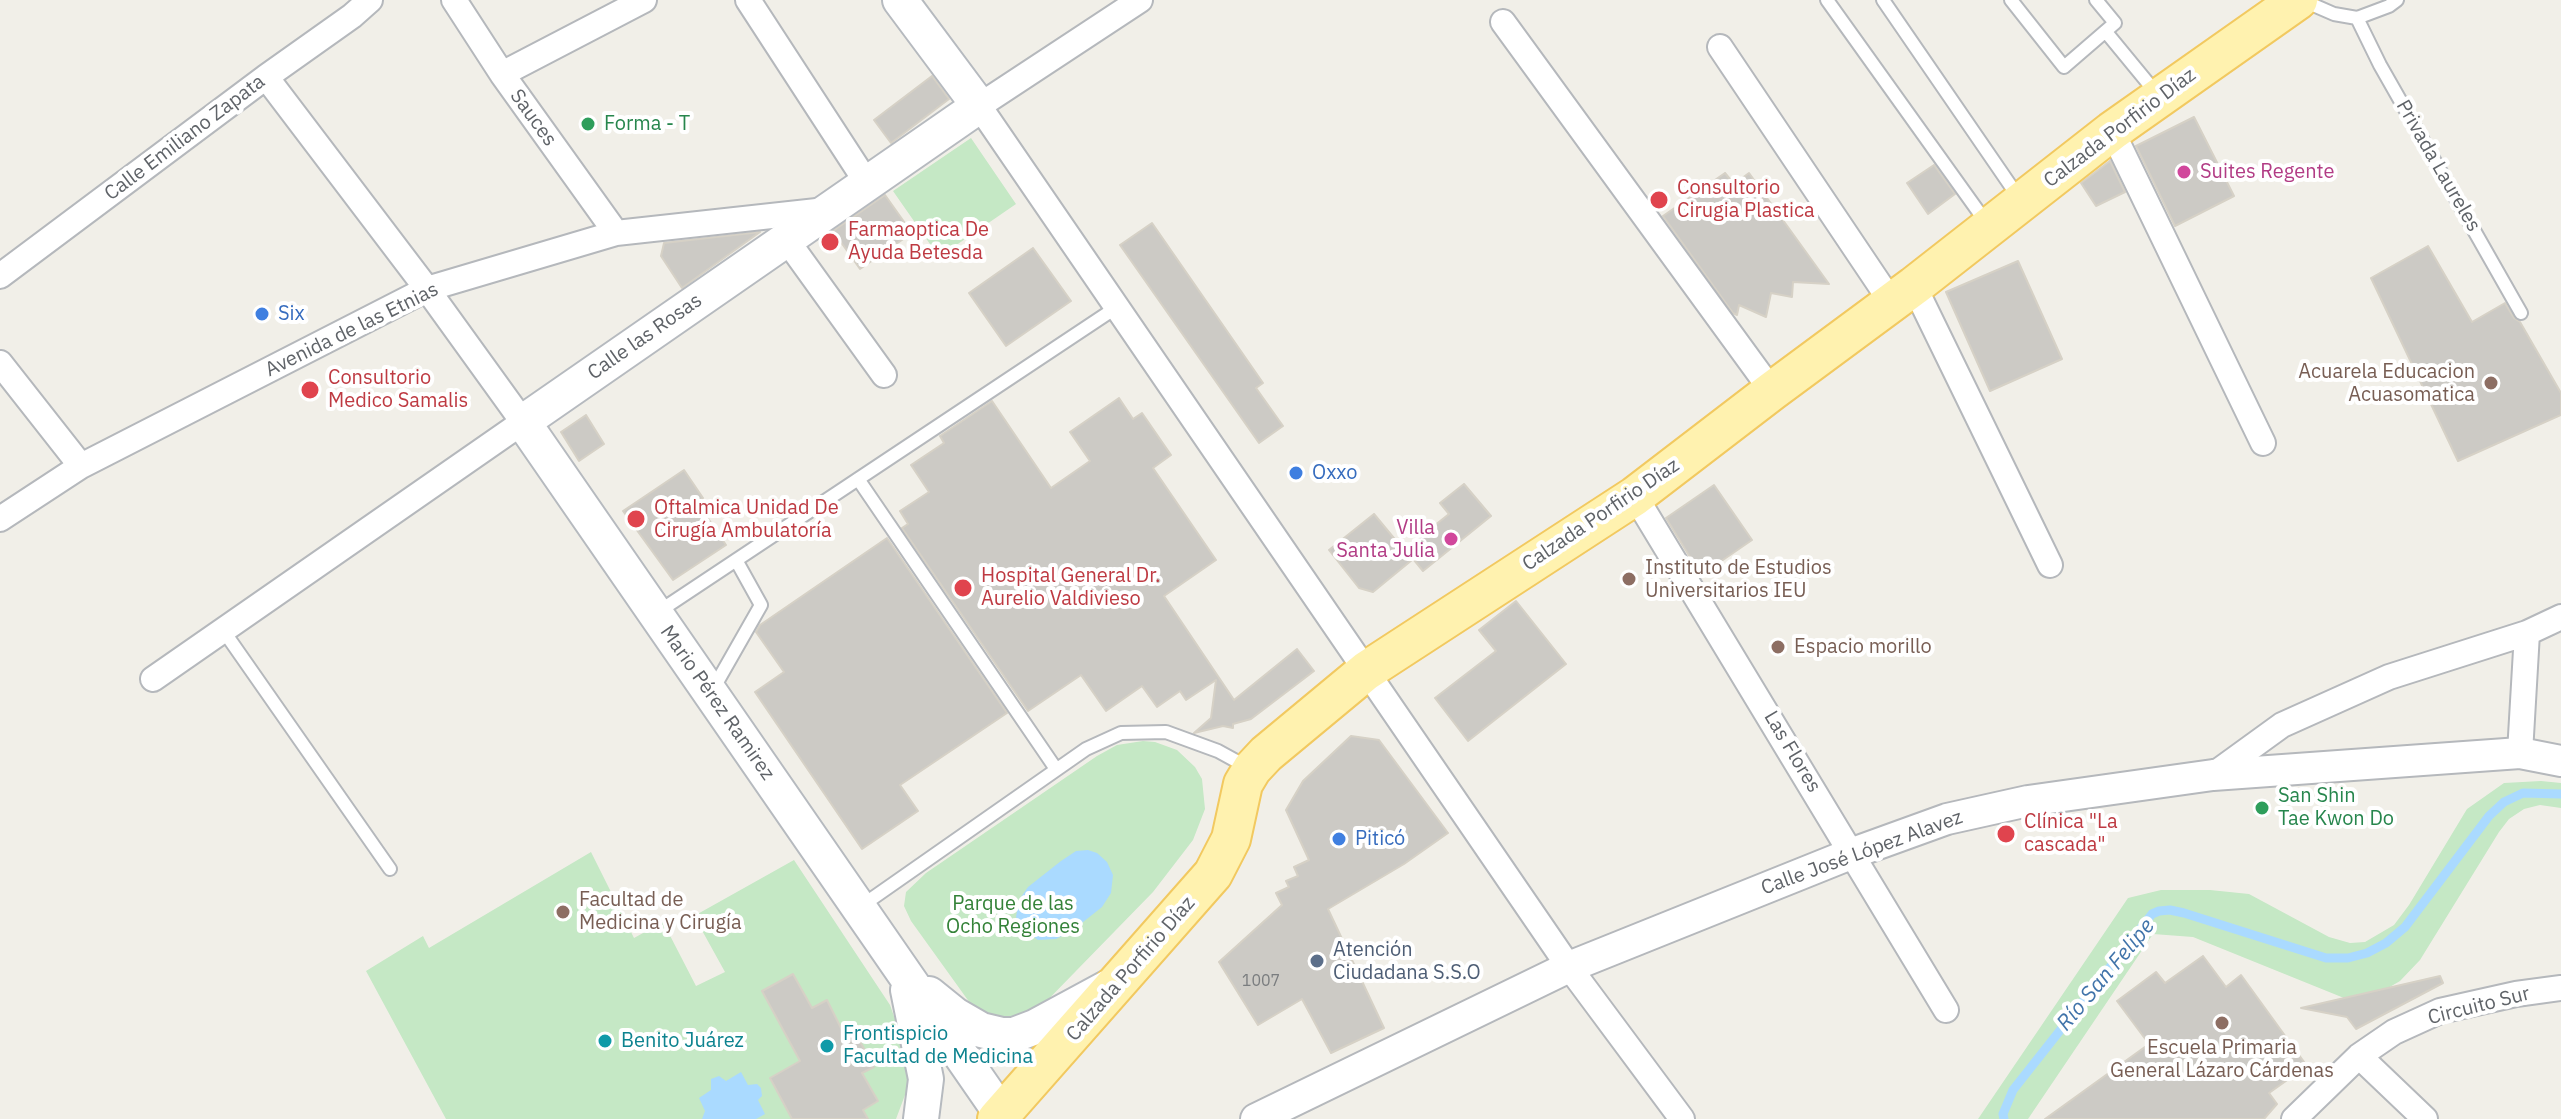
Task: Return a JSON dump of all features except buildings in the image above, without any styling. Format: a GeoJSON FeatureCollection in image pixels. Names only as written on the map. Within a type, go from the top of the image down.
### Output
{"type":"FeatureCollection","features":[{"type":"Feature","properties":{"kind":"main road"},"geometry":{"type":"LineString","coordinates":[[900,0],[979,106]]}},
{"type":"Feature","properties":{"kind":"main road","name":"Calzada Porfirio Díaz"},"geometry":{"type":"LineString","coordinates":[[1001,1118],[1199,892],[1222,861],[1231,839],[1243,784],[1266,754],[1366,671],[1635,496],[1903,295],[2112,131],[2299,0]]}},
{"type":"Feature","properties":{"kind":"main road","name":"Calle las Rosas"},"geometry":{"type":"LineString","coordinates":[[523,422],[979,106]]}},
{"type":"Feature","properties":{"kind":"main road","name":"Mario Pérez Ramirez"},"geometry":{"type":"LineString","coordinates":[[523,422],[1001,1118]]}},
{"type":"Feature","properties":{"kind":"main road"},"geometry":{"type":"LineString","coordinates":[[904,974],[970,1024],[1002,1035],[1014,1035],[1035,1027],[1121,981]]}},
{"type":"Feature","properties":{"kind":"main road"},"geometry":{"type":"LineString","coordinates":[[904,974],[926,1079],[921,1119]]}},
{"type":"Feature","properties":{"kind":"street","name":"Calle Emiliano Zapata"},"geometry":{"type":"LineString","coordinates":[[0,276],[370,0]]}},
{"type":"Feature","properties":{"kind":"street","name":"Sauces"},"geometry":{"type":"LineString","coordinates":[[454,0],[502,74],[616,233]]}},
{"type":"Feature","properties":{"kind":"street"},"geometry":{"type":"LineString","coordinates":[[502,74],[644,0]]}},
{"type":"Feature","properties":{"kind":"street"},"geometry":{"type":"LineString","coordinates":[[748,0],[867,183]]}},
{"type":"Feature","properties":{"kind":"street","name":"Calle las Rosas"},"geometry":{"type":"LineString","coordinates":[[979,106],[1140,0]]}},
{"type":"Feature","properties":{"kind":"street"},"geometry":{"type":"LineString","coordinates":[[1503,22],[1772,391]]}},
{"type":"Feature","properties":{"kind":"street"},"geometry":{"type":"LineString","coordinates":[[1720,47],[1903,295],[2050,565]]}},
{"type":"Feature","properties":{"kind":"street","name":"Mario Pérez Ramirez"},"geometry":{"type":"LineString","coordinates":[[266,77],[427,289],[523,422]]}},
{"type":"Feature","properties":{"kind":"street"},"geometry":{"type":"LineString","coordinates":[[979,106],[1569,967],[1682,1119]]}},
{"type":"Feature","properties":{"kind":"street"},"geometry":{"type":"LineString","coordinates":[[2112,131],[2263,443]]}},
{"type":"Feature","properties":{"kind":"street","name":"Avenida de las Etnias"},"geometry":{"type":"LineString","coordinates":[[0,519],[81,466],[427,289],[616,233],[828,210]]}},
{"type":"Feature","properties":{"kind":"street"},"geometry":{"type":"LineString","coordinates":[[786,239],[884,375]]}},
{"type":"Feature","properties":{"kind":"street"},"geometry":{"type":"LineString","coordinates":[[0,363],[81,466]]}},
{"type":"Feature","properties":{"kind":"street","name":"Calle las Rosas"},"geometry":{"type":"LineString","coordinates":[[153,679],[523,422]]}},
{"type":"Feature","properties":{"kind":"street","name":"Las Flores"},"geometry":{"type":"LineString","coordinates":[[1635,496],[1946,1010]]}},
{"type":"Feature","properties":{"kind":"street"},"geometry":{"type":"LineString","coordinates":[[2213,775],[2295,719],[2389,677],[2527,633],[2561,617]]}},
{"type":"Feature","properties":{"kind":"street"},"geometry":{"type":"LineString","coordinates":[[2520,753],[2527,633]]}},
{"type":"Feature","properties":{"kind":"street","name":"Calle José López Alavez"},"geometry":{"type":"LineString","coordinates":[[1256,1119],[1569,967],[1853,853],[1947,819],[2028,801],[2213,775],[2520,753],[2561,761]]}},
{"type":"Feature","properties":{"kind":"street","name":"Circuito Sur"},"geometry":{"type":"LineString","coordinates":[[2294,1119],[2359,1056],[2394,1032],[2440,1011],[2516,994],[2561,988]]}},
{"type":"Feature","properties":{"kind":"street"},"geometry":{"type":"LineString","coordinates":[[2359,1056],[2425,1119]]}},
{"type":"Feature","properties":{"kind":"lane"},"geometry":{"type":"LineString","coordinates":[[1827,0],[1989,227]]}},
{"type":"Feature","properties":{"kind":"lane"},"geometry":{"type":"LineString","coordinates":[[1883,0],[2022,202]]}},
{"type":"Feature","properties":{"kind":"lane"},"geometry":{"type":"LineString","coordinates":[[2011,0],[2064,67],[2115,23],[2096,0]]}},
{"type":"Feature","properties":{"kind":"lane"},"geometry":{"type":"LineString","coordinates":[[2299,0],[2334,14],[2357,18],[2397,0]]}},
{"type":"Feature","properties":{"kind":"lane","name":"Privada Laureles"},"geometry":{"type":"LineString","coordinates":[[2357,18],[2380,65],[2521,313]]}},
{"type":"Feature","properties":{"kind":"lane"},"geometry":{"type":"LineString","coordinates":[[2106,32],[2160,97]]}},
{"type":"Feature","properties":{"kind":"lane"},"geometry":{"type":"LineString","coordinates":[[656,614],[1117,307]]}},
{"type":"Feature","properties":{"kind":"lane"},"geometry":{"type":"LineString","coordinates":[[858,479],[1056,769]]}},
{"type":"Feature","properties":{"kind":"lane"},"geometry":{"type":"LineString","coordinates":[[711,694],[761,605],[736,560]]}},
{"type":"Feature","properties":{"kind":"lane"},"geometry":{"type":"LineString","coordinates":[[223,630],[390,869]]}},
{"type":"Feature","properties":{"kind":"lane"},"geometry":{"type":"LineString","coordinates":[[858,908],[1103,739],[1145,730],[1166,732],[1194,741],[1252,769]]}},
{"type":"Feature","properties":{"kind":"green space"},"geometry":{"type":"Polygon","coordinates":[[[971,138],[1016,204],[939,257],[893,191],[971,138]]]}},
{"type":"Feature","properties":{"kind":"green space","name":"Parque de las Ocho Regiones"},"geometry":{"type":"Polygon","coordinates":[[[1143,741],[1177,750],[1195,767],[1202,779],[1205,809],[1193,840],[1153,892],[1037,1011],[1000,1022],[975,1010],[911,921],[904,906],[906,892],[926,873],[1097,756],[1117,745],[1143,741]]]}},
{"type":"Feature","properties":{"kind":"green space"},"geometry":{"type":"Polygon","coordinates":[[[2504,783],[2561,783],[2561,808],[2540,805],[2524,809],[2509,819],[2420,960],[2400,981],[2388,988],[2344,998],[2193,937],[2153,934],[2028,1119],[1978,1119],[2128,898],[2161,890],[2249,894],[2329,937],[2350,943],[2365,942],[2394,925],[2467,809],[2504,783]]]}},
{"type":"Feature","properties":{"kind":"green space"},"geometry":{"type":"Polygon","coordinates":[[[591,852],[634,938],[663,922],[696,986],[725,972],[694,916],[794,860],[890,1005],[909,1059],[911,1079],[896,1119],[446,1119],[366,971],[423,936],[429,948],[591,852]]]}},
{"type":"Feature","properties":{"kind":"water"},"geometry":{"type":"Polygon","coordinates":[[[1088,850],[1107,862],[1113,875],[1111,893],[1102,907],[1073,930],[1056,939],[1038,940],[1023,929],[1016,917],[1019,900],[1028,887],[1061,861],[1076,851],[1088,850]]]}},
{"type":"Feature","properties":{"kind":"water"},"geometry":{"type":"Polygon","coordinates":[[[741,1072],[748,1085],[757,1084],[761,1088],[762,1096],[758,1100],[765,1114],[756,1119],[702,1119],[705,1111],[699,1098],[711,1090],[711,1079],[719,1076],[726,1081],[741,1072]]]}},
{"type":"Feature","properties":{"kind":"waterway","name":"Río San Felipe"},"geometry":{"type":"LineString","coordinates":[[2004,1119],[2003,1114],[2013,1090],[2152,914],[2170,910],[2184,913],[2326,958],[2348,958],[2367,953],[2386,943],[2405,927],[2489,816],[2504,802],[2523,793],[2561,794]]}},
{"type":"Feature","properties":{"kind":"place","name":"Forma - T"},"geometry":{"type":"Point","coordinates":[588,124]}},
{"type":"Feature","properties":{"kind":"place","name":"Suites Regente"},"geometry":{"type":"Point","coordinates":[2184,172]}},
{"type":"Feature","properties":{"kind":"place","name":"Consultorio Cirugia Plastica"},"geometry":{"type":"Point","coordinates":[1659,200]}},
{"type":"Feature","properties":{"kind":"place","name":"Farmaoptica De Ayuda Betesda"},"geometry":{"type":"Point","coordinates":[830,242]}},
{"type":"Feature","properties":{"kind":"place","name":"Six"},"geometry":{"type":"Point","coordinates":[262,314]}},
{"type":"Feature","properties":{"kind":"place","name":"Acuarela Educacion Acuasomatica"},"geometry":{"type":"Point","coordinates":[2491,383]}},
{"type":"Feature","properties":{"kind":"place","name":"Consultorio Medico Samalis"},"geometry":{"type":"Point","coordinates":[310,390]}},
{"type":"Feature","properties":{"kind":"place","name":"Oxxo"},"geometry":{"type":"Point","coordinates":[1296,473]}},
{"type":"Feature","properties":{"kind":"place","name":"Oftalmica Unidad De Cirugía Ambulatoría"},"geometry":{"type":"Point","coordinates":[636,519]}},
{"type":"Feature","properties":{"kind":"place","name":"Villa Santa Julia"},"geometry":{"type":"Point","coordinates":[1451,539]}},
{"type":"Feature","properties":{"kind":"place","name":"Instituto de Estudios Universitarios IEU"},"geometry":{"type":"Point","coordinates":[1629,579]}},
{"type":"Feature","properties":{"kind":"place","name":"Hospital General Dr. Aurelio Valdivieso"},"geometry":{"type":"Point","coordinates":[963,588]}},
{"type":"Feature","properties":{"kind":"place","name":"Espacio morillo"},"geometry":{"type":"Point","coordinates":[1778,647]}},
{"type":"Feature","properties":{"kind":"place","name":"San Shin Tae Kwon Do"},"geometry":{"type":"Point","coordinates":[2262,808]}},
{"type":"Feature","properties":{"kind":"place","name":"Clínica \"La cascada\""},"geometry":{"type":"Point","coordinates":[2006,834]}},
{"type":"Feature","properties":{"kind":"place","name":"Piticó"},"geometry":{"type":"Point","coordinates":[1339,839]}},
{"type":"Feature","properties":{"kind":"place","name":"Facultad de Medicina y Cirugía"},"geometry":{"type":"Point","coordinates":[563,912]}},
{"type":"Feature","properties":{"kind":"place","name":"Atención Ciudadana S.S.O"},"geometry":{"type":"Point","coordinates":[1317,961]}},
{"type":"Feature","properties":{"kind":"place","name":"Escuela Primaria General Lázaro Cárdenas"},"geometry":{"type":"Point","coordinates":[2222,1023]}},
{"type":"Feature","properties":{"kind":"place","name":"Benito Juárez"},"geometry":{"type":"Point","coordinates":[605,1041]}},
{"type":"Feature","properties":{"kind":"place","name":"Frontispicio Facultad de Medicina"},"geometry":{"type":"Point","coordinates":[827,1046]}}]}
